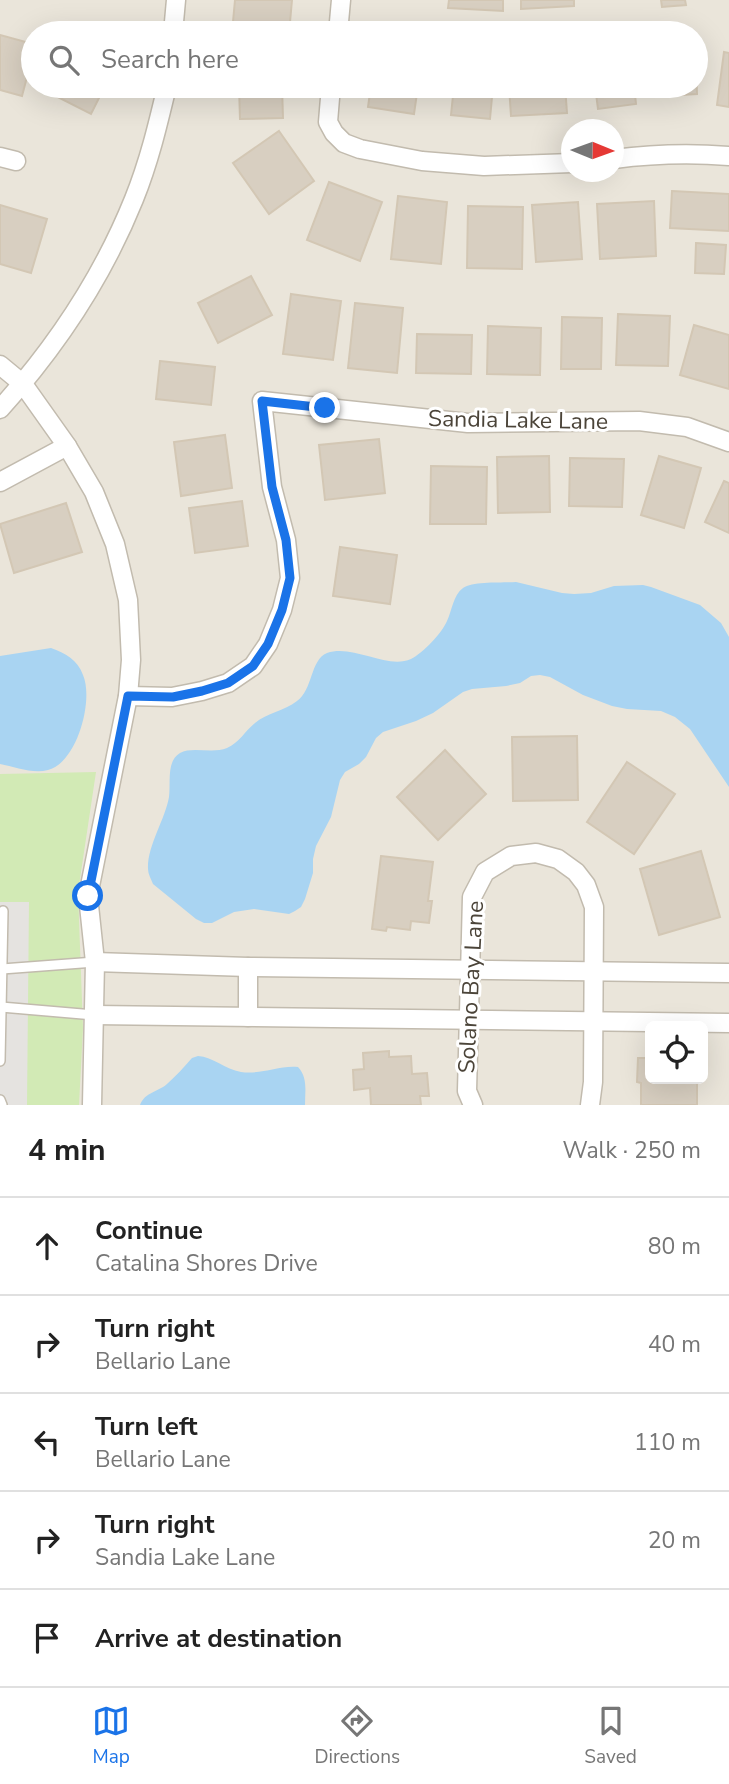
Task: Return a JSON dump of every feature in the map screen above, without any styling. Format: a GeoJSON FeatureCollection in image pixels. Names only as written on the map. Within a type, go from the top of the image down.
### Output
{"type":"FeatureCollection","features":[{"type":"Feature","properties":{"kind":"street"},"geometry":{"type":"LineString","coordinates":[[174,21],[176,0]]}},
{"type":"Feature","properties":{"kind":"street"},"geometry":{"type":"LineString","coordinates":[[339,21],[341,0]]}},
{"type":"Feature","properties":{"kind":"street"},"geometry":{"type":"LineString","coordinates":[[0,410],[23,384],[81,303],[106,260],[135,197],[164,98]]}},
{"type":"Feature","properties":{"kind":"street"},"geometry":{"type":"LineString","coordinates":[[330,98],[328,122],[334,133],[344,143],[360,149],[422,161],[484,166],[561,163]]}},
{"type":"Feature","properties":{"kind":"street"},"geometry":{"type":"LineString","coordinates":[[624,158],[697,153],[729,156]]}},
{"type":"Feature","properties":{"kind":"street"},"geometry":{"type":"LineString","coordinates":[[0,365],[23,384],[67,446],[94,492],[115,544],[128,600],[131,660],[128,696],[88,896],[95,962],[92,1105]]}},
{"type":"Feature","properties":{"kind":"street","name":"Sandia Lake Lane"},"geometry":{"type":"LineString","coordinates":[[128,696],[173,697],[228,683],[253,666],[268,644],[282,610],[290,578],[286,540],[272,487],[262,401],[468,423],[639,421],[687,428],[729,442]]}},
{"type":"Feature","properties":{"kind":"street"},"geometry":{"type":"LineString","coordinates":[[0,482],[67,446]]}},
{"type":"Feature","properties":{"kind":"street","name":"Solano Bay Lane"},"geometry":{"type":"LineString","coordinates":[[472,1105],[467,1091],[471,897],[485,872],[510,856],[536,853],[558,859],[576,872],[586,885],[594,906],[593,1082],[590,1105]]}},
{"type":"Feature","properties":{"kind":"street"},"geometry":{"type":"LineString","coordinates":[[95,962],[248,967],[729,973]]}},
{"type":"Feature","properties":{"kind":"street"},"geometry":{"type":"LineString","coordinates":[[248,967],[248,1017]]}},
{"type":"Feature","properties":{"kind":"street"},"geometry":{"type":"LineString","coordinates":[[94,1015],[729,1023]]}},
{"type":"Feature","properties":{"kind":"lane"},"geometry":{"type":"LineString","coordinates":[[0,1061],[3,911]]}},
{"type":"Feature","properties":{"kind":"lane"},"geometry":{"type":"LineString","coordinates":[[2,969],[95,962]]}},
{"type":"Feature","properties":{"kind":"lane"},"geometry":{"type":"LineString","coordinates":[[1,1007],[94,1015]]}},
{"type":"Feature","properties":{"kind":"lane"},"geometry":{"type":"LineString","coordinates":[[0,1100],[2,1105]]}},
{"type":"Feature","properties":{"kind":"shaded area"},"geometry":{"type":"Polygon","coordinates":[[[0,0],[729,0],[729,1105],[0,1105],[0,0]]]}},
{"type":"Feature","properties":{"kind":"shaded area"},"geometry":{"type":"Polygon","coordinates":[[[0,902],[29,902],[27,1105],[0,1105],[0,902]]]}},
{"type":"Feature","properties":{"kind":"green space"},"geometry":{"type":"Polygon","coordinates":[[[96,772],[78,892],[83,1028],[79,1105],[0,1105],[0,774],[96,772]]]}},
{"type":"Feature","properties":{"kind":"water"},"geometry":{"type":"Polygon","coordinates":[[[516,582],[574,594],[591,593],[614,586],[643,585],[700,605],[721,623],[729,637],[729,787],[690,729],[675,717],[661,711],[612,706],[583,695],[550,677],[531,676],[520,683],[463,692],[433,713],[383,732],[376,738],[366,757],[345,772],[340,780],[331,817],[316,846],[313,873],[305,899],[295,911],[289,914],[254,909],[234,912],[212,923],[204,923],[153,884],[148,871],[148,860],[167,806],[171,767],[180,753],[227,748],[251,726],[297,701],[306,690],[317,662],[327,653],[348,652],[402,662],[411,659],[426,648],[441,631],[457,595],[463,588],[481,583],[516,582]]]}},
{"type":"Feature","properties":{"kind":"water"},"geometry":{"type":"Polygon","coordinates":[[[51,648],[74,661],[81,670],[86,686],[84,714],[75,743],[58,765],[48,770],[30,771],[0,764],[0,656],[51,648]]]}},
{"type":"Feature","properties":{"kind":"water"},"geometry":{"type":"Polygon","coordinates":[[[198,1056],[241,1072],[298,1067],[305,1080],[305,1105],[140,1105],[145,1097],[167,1084],[192,1058],[198,1056]]]}},
{"type":"Feature","properties":{"kind":"building"},"geometry":{"type":"Polygon","coordinates":[[[235,0],[292,0],[290,21],[233,21],[235,0]]]}},
{"type":"Feature","properties":{"kind":"building"},"geometry":{"type":"Polygon","coordinates":[[[449,0],[503,0],[503,11],[448,8],[449,0]]]}},
{"type":"Feature","properties":{"kind":"building"},"geometry":{"type":"Polygon","coordinates":[[[521,0],[574,0],[574,6],[521,9],[521,0]]]}},
{"type":"Feature","properties":{"kind":"building"},"geometry":{"type":"Polygon","coordinates":[[[661,0],[685,0],[686,5],[662,7],[661,0]]]}},
{"type":"Feature","properties":{"kind":"building"},"geometry":{"type":"Polygon","coordinates":[[[0,35],[21,41],[21,96],[0,90],[0,35]]]}},
{"type":"Feature","properties":{"kind":"building"},"geometry":{"type":"Polygon","coordinates":[[[724,52],[729,53],[729,107],[717,105],[724,52]]]}},
{"type":"Feature","properties":{"kind":"building"},"geometry":{"type":"Polygon","coordinates":[[[60,98],[99,98],[91,114],[60,98]]]}},
{"type":"Feature","properties":{"kind":"building"},"geometry":{"type":"Polygon","coordinates":[[[239,98],[282,98],[283,118],[240,119],[239,98]]]}},
{"type":"Feature","properties":{"kind":"building"},"geometry":{"type":"Polygon","coordinates":[[[369,98],[416,98],[414,114],[368,107],[369,98]]]}},
{"type":"Feature","properties":{"kind":"building"},"geometry":{"type":"Polygon","coordinates":[[[453,98],[492,98],[490,119],[451,115],[453,98]]]}},
{"type":"Feature","properties":{"kind":"building"},"geometry":{"type":"Polygon","coordinates":[[[510,98],[566,98],[567,113],[511,116],[510,98]]]}},
{"type":"Feature","properties":{"kind":"building"},"geometry":{"type":"Polygon","coordinates":[[[597,98],[635,98],[636,104],[598,109],[597,98]]]}},
{"type":"Feature","properties":{"kind":"building"},"geometry":{"type":"Polygon","coordinates":[[[279,131],[314,181],[269,214],[233,163],[279,131]]]}},
{"type":"Feature","properties":{"kind":"building"},"geometry":{"type":"Polygon","coordinates":[[[329,182],[382,202],[360,261],[307,240],[329,182]]]}},
{"type":"Feature","properties":{"kind":"building"},"geometry":{"type":"Polygon","coordinates":[[[672,191],[729,194],[729,231],[670,228],[672,191]]]}},
{"type":"Feature","properties":{"kind":"building"},"geometry":{"type":"Polygon","coordinates":[[[398,196],[447,202],[441,264],[391,259],[398,196]]]}},
{"type":"Feature","properties":{"kind":"building"},"geometry":{"type":"Polygon","coordinates":[[[654,201],[656,256],[600,259],[597,204],[654,201]]]}},
{"type":"Feature","properties":{"kind":"building"},"geometry":{"type":"Polygon","coordinates":[[[578,202],[582,259],[536,262],[532,205],[578,202]]]}},
{"type":"Feature","properties":{"kind":"building"},"geometry":{"type":"Polygon","coordinates":[[[0,205],[47,219],[31,273],[0,264],[0,205]]]}},
{"type":"Feature","properties":{"kind":"building"},"geometry":{"type":"Polygon","coordinates":[[[468,206],[523,207],[522,269],[467,268],[468,206]]]}},
{"type":"Feature","properties":{"kind":"building"},"geometry":{"type":"Polygon","coordinates":[[[696,243],[726,245],[724,274],[695,273],[696,243]]]}},
{"type":"Feature","properties":{"kind":"building"},"geometry":{"type":"Polygon","coordinates":[[[251,276],[272,315],[218,343],[198,303],[251,276]]]}},
{"type":"Feature","properties":{"kind":"building"},"geometry":{"type":"Polygon","coordinates":[[[291,294],[341,301],[333,360],[283,354],[291,294]]]}},
{"type":"Feature","properties":{"kind":"building"},"geometry":{"type":"Polygon","coordinates":[[[355,303],[403,308],[397,373],[348,368],[355,303]]]}},
{"type":"Feature","properties":{"kind":"building"},"geometry":{"type":"Polygon","coordinates":[[[618,314],[670,316],[668,366],[616,365],[618,314]]]}},
{"type":"Feature","properties":{"kind":"building"},"geometry":{"type":"Polygon","coordinates":[[[562,317],[602,318],[601,369],[561,369],[562,317]]]}},
{"type":"Feature","properties":{"kind":"building"},"geometry":{"type":"Polygon","coordinates":[[[694,325],[729,335],[729,389],[680,375],[694,325]]]}},
{"type":"Feature","properties":{"kind":"building"},"geometry":{"type":"Polygon","coordinates":[[[488,326],[541,328],[540,375],[487,374],[488,326]]]}},
{"type":"Feature","properties":{"kind":"building"},"geometry":{"type":"Polygon","coordinates":[[[417,334],[472,335],[471,374],[416,373],[417,334]]]}},
{"type":"Feature","properties":{"kind":"building"},"geometry":{"type":"Polygon","coordinates":[[[160,361],[215,367],[211,405],[156,399],[160,361]]]}},
{"type":"Feature","properties":{"kind":"building"},"geometry":{"type":"Polygon","coordinates":[[[225,435],[232,488],[181,496],[174,442],[225,435]]]}},
{"type":"Feature","properties":{"kind":"building"},"geometry":{"type":"Polygon","coordinates":[[[379,439],[385,493],[325,500],[319,445],[379,439]]]}},
{"type":"Feature","properties":{"kind":"building"},"geometry":{"type":"Polygon","coordinates":[[[549,456],[550,512],[498,513],[497,457],[549,456]]]}},
{"type":"Feature","properties":{"kind":"building"},"geometry":{"type":"Polygon","coordinates":[[[659,456],[701,468],[684,528],[641,515],[659,456]]]}},
{"type":"Feature","properties":{"kind":"building"},"geometry":{"type":"Polygon","coordinates":[[[570,458],[624,459],[622,507],[569,506],[570,458]]]}},
{"type":"Feature","properties":{"kind":"building"},"geometry":{"type":"Polygon","coordinates":[[[431,466],[487,467],[486,524],[430,524],[431,466]]]}},
{"type":"Feature","properties":{"kind":"building"},"geometry":{"type":"Polygon","coordinates":[[[724,481],[729,483],[729,533],[705,522],[724,481]]]}},
{"type":"Feature","properties":{"kind":"building"},"geometry":{"type":"Polygon","coordinates":[[[242,501],[248,546],[195,553],[189,508],[242,501]]]}},
{"type":"Feature","properties":{"kind":"building"},"geometry":{"type":"Polygon","coordinates":[[[66,503],[82,552],[14,573],[0,524],[66,503]]]}},
{"type":"Feature","properties":{"kind":"building"},"geometry":{"type":"Polygon","coordinates":[[[340,547],[397,555],[390,604],[333,596],[340,547]]]}},
{"type":"Feature","properties":{"kind":"building"},"geometry":{"type":"Polygon","coordinates":[[[577,736],[578,800],[513,801],[512,737],[577,736]]]}},
{"type":"Feature","properties":{"kind":"building"},"geometry":{"type":"Polygon","coordinates":[[[445,750],[486,794],[438,840],[397,797],[445,750]]]}},
{"type":"Feature","properties":{"kind":"building"},"geometry":{"type":"Polygon","coordinates":[[[627,762],[675,794],[634,854],[587,822],[627,762]]]}},
{"type":"Feature","properties":{"kind":"building"},"geometry":{"type":"Polygon","coordinates":[[[701,851],[720,917],[659,935],[640,869],[701,851]]]}},
{"type":"Feature","properties":{"kind":"building"},"geometry":{"type":"Polygon","coordinates":[[[381,856],[433,862],[428,901],[432,901],[429,923],[411,921],[410,930],[387,927],[386,931],[372,929],[381,856]]]}},
{"type":"Feature","properties":{"kind":"building"},"geometry":{"type":"Polygon","coordinates":[[[389,1051],[389,1057],[411,1056],[412,1074],[427,1073],[429,1096],[420,1096],[421,1105],[371,1105],[370,1088],[354,1090],[353,1070],[364,1069],[363,1053],[389,1051]]]}},
{"type":"Feature","properties":{"kind":"building"},"geometry":{"type":"Polygon","coordinates":[[[638,1058],[645,1058],[645,1084],[697,1084],[697,1105],[641,1105],[641,1083],[637,1082],[638,1058]]]}},
{"type":"Feature","properties":{"kind":"route"},"geometry":{"type":"LineString","coordinates":[[88,896],[128,696],[173,697],[228,683],[253,666],[268,644],[282,610],[290,578],[286,540],[272,487],[262,401],[325,408]]}}]}
